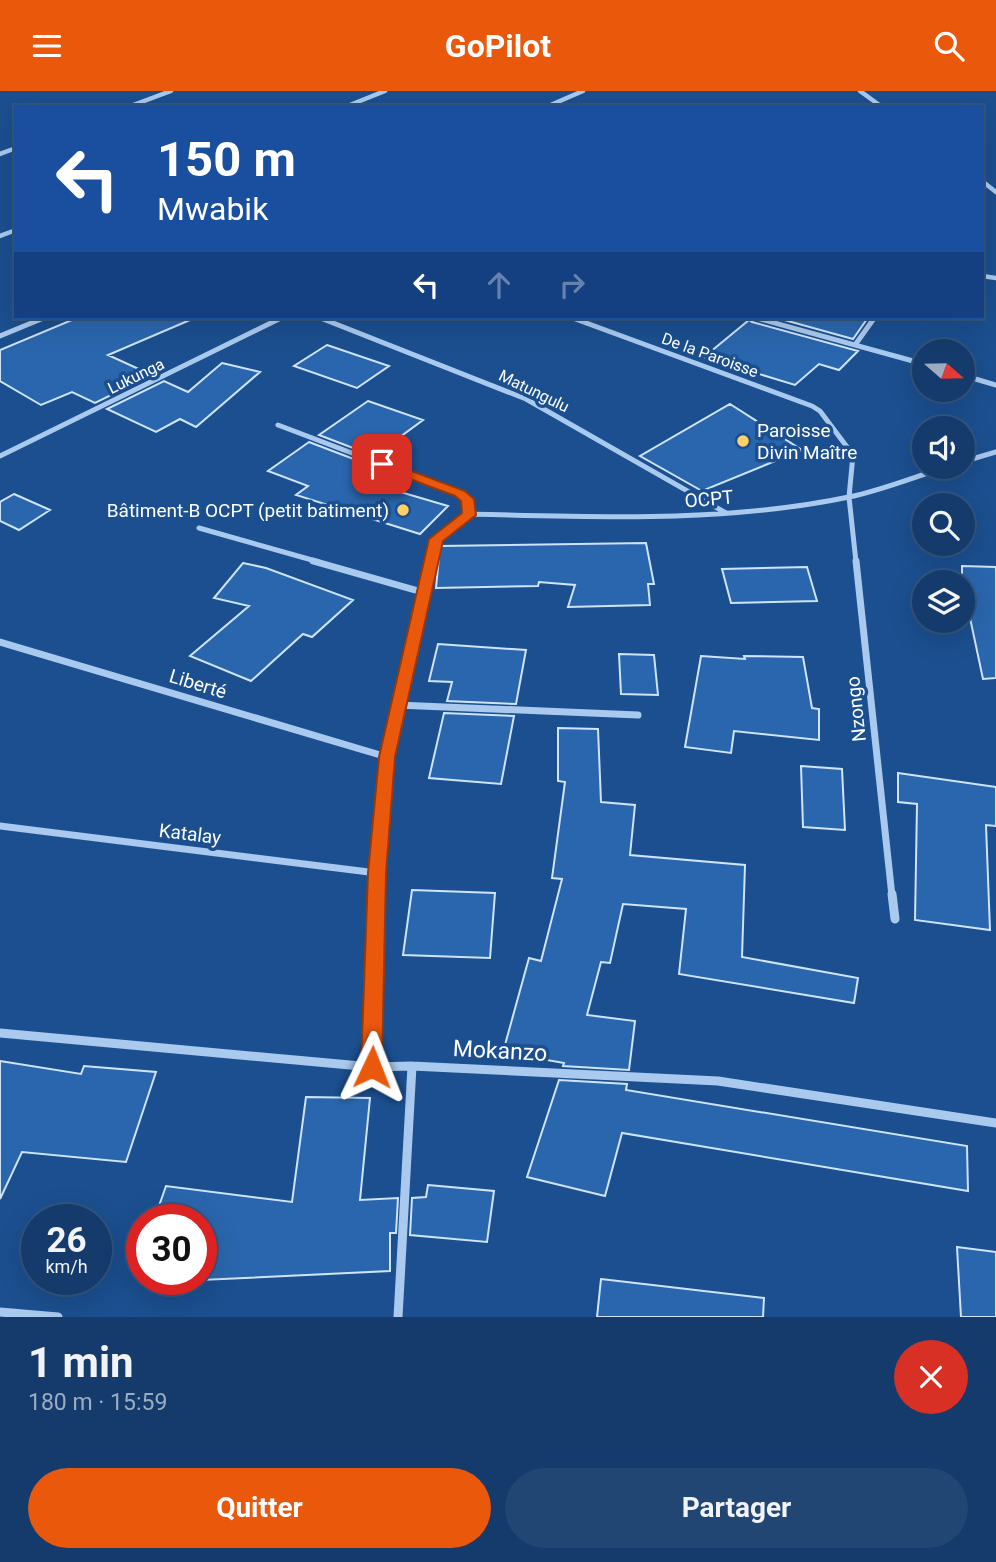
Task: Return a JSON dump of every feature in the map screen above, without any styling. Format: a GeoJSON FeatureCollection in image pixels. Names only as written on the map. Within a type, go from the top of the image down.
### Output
{"type":"FeatureCollection","features":[{"type":"Feature","properties":{"kind":"street"},"geometry":{"type":"LineString","coordinates":[[133,105],[171,91]]}},
{"type":"Feature","properties":{"kind":"street"},"geometry":{"type":"LineString","coordinates":[[350,105],[385,91]]}},
{"type":"Feature","properties":{"kind":"street"},"geometry":{"type":"LineString","coordinates":[[570,91],[580,92]]}},
{"type":"Feature","properties":{"kind":"street"},"geometry":{"type":"LineString","coordinates":[[860,91],[879,105]]}},
{"type":"Feature","properties":{"kind":"street"},"geometry":{"type":"LineString","coordinates":[[551,105],[580,92]]}},
{"type":"Feature","properties":{"kind":"street"},"geometry":{"type":"LineString","coordinates":[[0,336],[41,319]]}},
{"type":"Feature","properties":{"kind":"street","name":"Lukunga"},"geometry":{"type":"LineString","coordinates":[[0,456],[279,319]]}},
{"type":"Feature","properties":{"kind":"street","name":"Matungulu"},"geometry":{"type":"LineString","coordinates":[[323,319],[526,399],[727,514]]}},
{"type":"Feature","properties":{"kind":"street","name":"De la Paroisse"},"geometry":{"type":"LineString","coordinates":[[576,319],[802,401],[820,411],[853,455],[849,497]]}},
{"type":"Feature","properties":{"kind":"street"},"geometry":{"type":"LineString","coordinates":[[760,319],[912,362]]}},
{"type":"Feature","properties":{"kind":"street"},"geometry":{"type":"LineString","coordinates":[[855,345],[874,319]]}},
{"type":"Feature","properties":{"kind":"street"},"geometry":{"type":"LineString","coordinates":[[975,378],[996,384]]}},
{"type":"Feature","properties":{"kind":"street"},"geometry":{"type":"LineString","coordinates":[[278,425],[460,493],[467,499],[469,515],[436,539],[387,757],[377,873],[372,1067]]}},
{"type":"Feature","properties":{"kind":"street"},"geometry":{"type":"LineString","coordinates":[[975,458],[996,452]]}},
{"type":"Feature","properties":{"kind":"street","name":"OCPT"},"geometry":{"type":"LineString","coordinates":[[469,515],[672,518],[727,514],[849,497],[912,478]]}},
{"type":"Feature","properties":{"kind":"street","name":"Nzongo"},"geometry":{"type":"LineString","coordinates":[[849,497],[895,919]]}},
{"type":"Feature","properties":{"kind":"street"},"geometry":{"type":"LineString","coordinates":[[200,528],[422,592]]}},
{"type":"Feature","properties":{"kind":"street","name":"Liberté"},"geometry":{"type":"LineString","coordinates":[[0,642],[387,757]]}},
{"type":"Feature","properties":{"kind":"street"},"geometry":{"type":"LineString","coordinates":[[397,705],[638,715]]}},
{"type":"Feature","properties":{"kind":"street","name":"Katalay"},"geometry":{"type":"LineString","coordinates":[[0,826],[377,873]]}},
{"type":"Feature","properties":{"kind":"street","name":"Mokanzo"},"geometry":{"type":"LineString","coordinates":[[0,1033],[372,1067],[412,1066],[718,1081],[996,1123]]}},
{"type":"Feature","properties":{"kind":"street"},"geometry":{"type":"LineString","coordinates":[[398,1317],[412,1066]]}},
{"type":"Feature","properties":{"kind":"street"},"geometry":{"type":"LineString","coordinates":[[0,1312],[58,1317]]}},
{"type":"Feature","properties":{"kind":"building"},"geometry":{"type":"Polygon","coordinates":[[[74,319],[192,319],[108,355],[152,375],[95,403],[72,392],[41,405],[0,381],[0,350],[74,319]]]}},
{"type":"Feature","properties":{"kind":"building"},"geometry":{"type":"Polygon","coordinates":[[[781,319],[867,319],[853,339],[781,319]]]}},
{"type":"Feature","properties":{"kind":"building"},"geometry":{"type":"Polygon","coordinates":[[[749,320],[858,351],[839,370],[819,364],[795,385],[704,357],[749,320]]]}},
{"type":"Feature","properties":{"kind":"building"},"geometry":{"type":"Polygon","coordinates":[[[327,345],[389,366],[357,388],[294,366],[327,345]]]}},
{"type":"Feature","properties":{"kind":"building"},"geometry":{"type":"Polygon","coordinates":[[[222,363],[260,372],[196,427],[180,419],[156,432],[107,409],[164,381],[188,392],[222,363]]]}},
{"type":"Feature","properties":{"kind":"building"},"geometry":{"type":"Polygon","coordinates":[[[368,401],[423,420],[374,456],[319,435],[368,401]]]}},
{"type":"Feature","properties":{"kind":"building"},"geometry":{"type":"Polygon","coordinates":[[[730,404],[802,450],[702,491],[640,456],[730,404]]]}},
{"type":"Feature","properties":{"kind":"building"},"geometry":{"type":"Polygon","coordinates":[[[309,442],[364,463],[361,466],[391,476],[380,486],[448,506],[420,534],[296,495],[308,486],[268,471],[309,442]]]}},
{"type":"Feature","properties":{"kind":"building"},"geometry":{"type":"Polygon","coordinates":[[[14,494],[50,510],[19,530],[0,521],[0,502],[14,494]]]}},
{"type":"Feature","properties":{"kind":"building"},"geometry":{"type":"Polygon","coordinates":[[[646,543],[654,584],[648,584],[650,605],[568,607],[575,585],[539,582],[538,586],[436,588],[440,546],[646,543]]]}},
{"type":"Feature","properties":{"kind":"building"},"geometry":{"type":"Polygon","coordinates":[[[243,563],[266,568],[353,600],[312,637],[303,634],[251,681],[190,656],[249,606],[214,598],[243,563]]]}},
{"type":"Feature","properties":{"kind":"building"},"geometry":{"type":"Polygon","coordinates":[[[962,566],[996,567],[996,678],[983,679],[973,633],[975,570],[962,570],[962,566]]]}},
{"type":"Feature","properties":{"kind":"building"},"geometry":{"type":"Polygon","coordinates":[[[807,567],[817,601],[731,603],[722,569],[807,567]]]}},
{"type":"Feature","properties":{"kind":"building"},"geometry":{"type":"Polygon","coordinates":[[[438,644],[526,650],[516,704],[447,701],[452,682],[429,681],[438,644]]]}},
{"type":"Feature","properties":{"kind":"building"},"geometry":{"type":"Polygon","coordinates":[[[619,654],[654,655],[658,695],[621,694],[619,654]]]}},
{"type":"Feature","properties":{"kind":"building"},"geometry":{"type":"Polygon","coordinates":[[[701,656],[745,659],[744,656],[803,657],[812,708],[819,709],[819,740],[734,731],[731,753],[685,747],[701,656]]]}},
{"type":"Feature","properties":{"kind":"building"},"geometry":{"type":"Polygon","coordinates":[[[444,713],[514,716],[501,784],[429,778],[444,713]]]}},
{"type":"Feature","properties":{"kind":"building"},"geometry":{"type":"Polygon","coordinates":[[[558,728],[598,729],[601,802],[635,805],[630,855],[745,865],[742,957],[858,978],[854,1003],[679,974],[686,909],[623,904],[610,963],[601,962],[587,1015],[635,1021],[629,1070],[563,1066],[564,1063],[503,1052],[529,958],[541,961],[562,879],[552,878],[565,782],[558,781],[558,728]]]}},
{"type":"Feature","properties":{"kind":"building"},"geometry":{"type":"Polygon","coordinates":[[[801,766],[842,769],[845,830],[803,827],[801,766]]]}},
{"type":"Feature","properties":{"kind":"building"},"geometry":{"type":"Polygon","coordinates":[[[898,773],[996,787],[996,826],[986,825],[990,930],[915,920],[917,804],[898,802],[898,773]]]}},
{"type":"Feature","properties":{"kind":"building"},"geometry":{"type":"Polygon","coordinates":[[[412,890],[495,893],[490,958],[403,955],[412,890]]]}},
{"type":"Feature","properties":{"kind":"building"},"geometry":{"type":"Polygon","coordinates":[[[0,1061],[81,1074],[84,1066],[156,1072],[126,1162],[22,1152],[0,1199],[0,1061]]]}},
{"type":"Feature","properties":{"kind":"building"},"geometry":{"type":"Polygon","coordinates":[[[559,1080],[627,1084],[626,1090],[967,1146],[968,1191],[622,1133],[605,1196],[527,1177],[559,1080]]]}},
{"type":"Feature","properties":{"kind":"building"},"geometry":{"type":"Polygon","coordinates":[[[306,1097],[370,1098],[360,1200],[398,1198],[396,1233],[390,1233],[390,1271],[217,1279],[217,1204],[160,1204],[166,1186],[292,1202],[306,1097]]]}},
{"type":"Feature","properties":{"kind":"building"},"geometry":{"type":"Polygon","coordinates":[[[428,1185],[494,1191],[487,1242],[410,1235],[412,1198],[426,1197],[428,1185]]]}},
{"type":"Feature","properties":{"kind":"building"},"geometry":{"type":"Polygon","coordinates":[[[957,1247],[996,1252],[996,1317],[961,1317],[957,1247]]]}},
{"type":"Feature","properties":{"kind":"building"},"geometry":{"type":"Polygon","coordinates":[[[601,1279],[764,1298],[763,1317],[597,1317],[601,1279]]]}},
{"type":"Feature","properties":{"kind":"place","name":"Paroisse Divin Maître"},"geometry":{"type":"Point","coordinates":[743,441]}},
{"type":"Feature","properties":{"kind":"place","name":"Bâtiment-B OCPT (petit batiment)"},"geometry":{"type":"Point","coordinates":[403,510]}},
{"type":"Feature","properties":{"kind":"route"},"geometry":{"type":"LineString","coordinates":[[372,1067],[377,873],[387,757],[436,539],[469,515],[467,499],[460,493],[382,464]]}}]}
